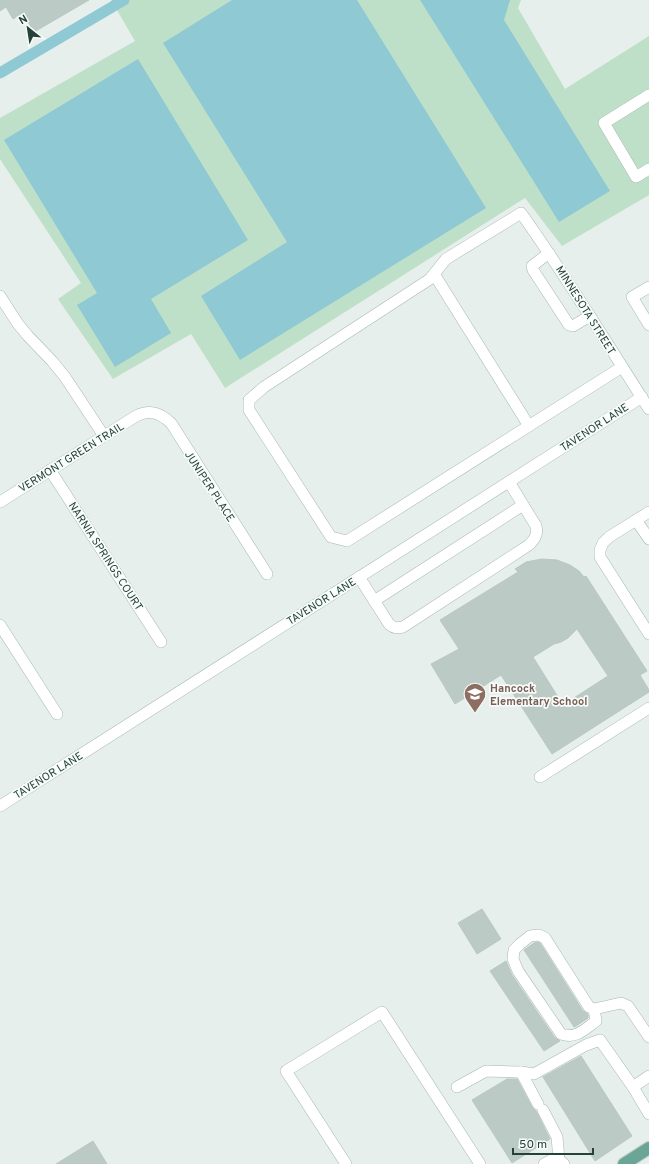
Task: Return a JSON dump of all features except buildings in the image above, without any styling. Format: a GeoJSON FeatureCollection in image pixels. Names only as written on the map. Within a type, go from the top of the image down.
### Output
{"type":"FeatureCollection","features":[{"type":"Feature","properties":{"kind":"main road"},"geometry":{"type":"LineString","coordinates":[[624,1164],[649,1148]]}},
{"type":"Feature","properties":{"kind":"street"},"geometry":{"type":"LineString","coordinates":[[649,95],[604,123],[636,177],[649,169]]}},
{"type":"Feature","properties":{"kind":"street","name":"MINNESOTA STREET"},"geometry":{"type":"LineString","coordinates":[[434,274],[446,259],[521,213],[549,253],[649,409]]}},
{"type":"Feature","properties":{"kind":"street"},"geometry":{"type":"LineString","coordinates":[[549,253],[532,266],[537,276],[569,325],[573,326],[590,316]]}},
{"type":"Feature","properties":{"kind":"street"},"geometry":{"type":"LineString","coordinates":[[529,426],[434,274],[430,279],[264,387],[249,400],[249,410],[331,537],[347,541],[529,426],[622,367]]}},
{"type":"Feature","properties":{"kind":"street"},"geometry":{"type":"LineString","coordinates":[[649,286],[632,298],[649,325]]}},
{"type":"Feature","properties":{"kind":"street"},"geometry":{"type":"LineString","coordinates":[[0,296],[18,324],[65,377],[104,436]]}},
{"type":"Feature","properties":{"kind":"street","name":"TAVENOR LANE"},"geometry":{"type":"LineString","coordinates":[[0,806],[642,397]]}},
{"type":"Feature","properties":{"kind":"street","name":"VERMONT GREEN TRAIL"},"geometry":{"type":"LineString","coordinates":[[0,502],[143,413]]}},
{"type":"Feature","properties":{"kind":"street","name":"JUNIPER PLACE"},"geometry":{"type":"LineString","coordinates":[[143,413],[154,413],[160,415],[171,424],[267,574]]}},
{"type":"Feature","properties":{"kind":"street","name":"NARNIA SPRINGS COURT"},"geometry":{"type":"LineString","coordinates":[[50,470],[161,642]]}},
{"type":"Feature","properties":{"kind":"street"},"geometry":{"type":"LineString","coordinates":[[359,577],[393,628],[403,626],[450,597],[533,541],[537,531],[536,526],[508,482]]}},
{"type":"Feature","properties":{"kind":"street"},"geometry":{"type":"LineString","coordinates":[[374,601],[523,505]]}},
{"type":"Feature","properties":{"kind":"street"},"geometry":{"type":"LineString","coordinates":[[649,512],[609,537],[603,543],[600,550],[600,557],[649,634]]}},
{"type":"Feature","properties":{"kind":"street"},"geometry":{"type":"LineString","coordinates":[[636,520],[649,539]]}},
{"type":"Feature","properties":{"kind":"street"},"geometry":{"type":"LineString","coordinates":[[0,625],[57,714]]}},
{"type":"Feature","properties":{"kind":"street"},"geometry":{"type":"LineString","coordinates":[[540,777],[649,708]]}},
{"type":"Feature","properties":{"kind":"street"},"geometry":{"type":"LineString","coordinates":[[594,1009],[596,1021],[576,1036],[568,1037],[561,1034],[518,971],[512,959],[514,950],[530,936],[539,935],[545,938],[589,1007],[594,1009],[621,1003],[628,1006],[649,1037]]}},
{"type":"Feature","properties":{"kind":"street"},"geometry":{"type":"LineString","coordinates":[[346,1164],[286,1071],[382,1012],[480,1164]]}},
{"type":"Feature","properties":{"kind":"street"},"geometry":{"type":"LineString","coordinates":[[457,1087],[486,1071],[534,1074],[586,1045],[600,1040],[633,1087],[649,1114]]}},
{"type":"Feature","properties":{"kind":"street"},"geometry":{"type":"LineString","coordinates":[[521,1072],[557,1137],[562,1162],[553,1159],[544,1164]]}},
{"type":"Feature","properties":{"kind":"street"},"geometry":{"type":"LineString","coordinates":[[633,1087],[649,1076]]}},
{"type":"Feature","properties":{"kind":"green space"},"geometry":{"type":"Polygon","coordinates":[[[111,0],[521,0],[518,8],[565,89],[649,36],[649,195],[562,246],[525,198],[225,388],[191,334],[113,379],[58,299],[81,283],[0,159],[0,118],[135,41],[111,0]]]}},
{"type":"Feature","properties":{"kind":"water"},"geometry":{"type":"Polygon","coordinates":[[[232,0],[357,0],[486,208],[240,360],[201,296],[287,242],[163,43],[232,0]]]}},
{"type":"Feature","properties":{"kind":"water"},"geometry":{"type":"Polygon","coordinates":[[[420,0],[510,0],[504,20],[610,191],[559,222],[420,0]]]}},
{"type":"Feature","properties":{"kind":"water"},"geometry":{"type":"Polygon","coordinates":[[[138,59],[248,240],[151,299],[171,333],[115,367],[77,305],[97,293],[4,140],[138,59]]]}},
{"type":"Feature","properties":{"kind":"waterway"},"geometry":{"type":"LineString","coordinates":[[0,73],[124,0]]}},
{"type":"Feature","properties":{"kind":"place","name":"Hancock Elementary School"},"geometry":{"type":"Point","coordinates":[475,714]}}]}
